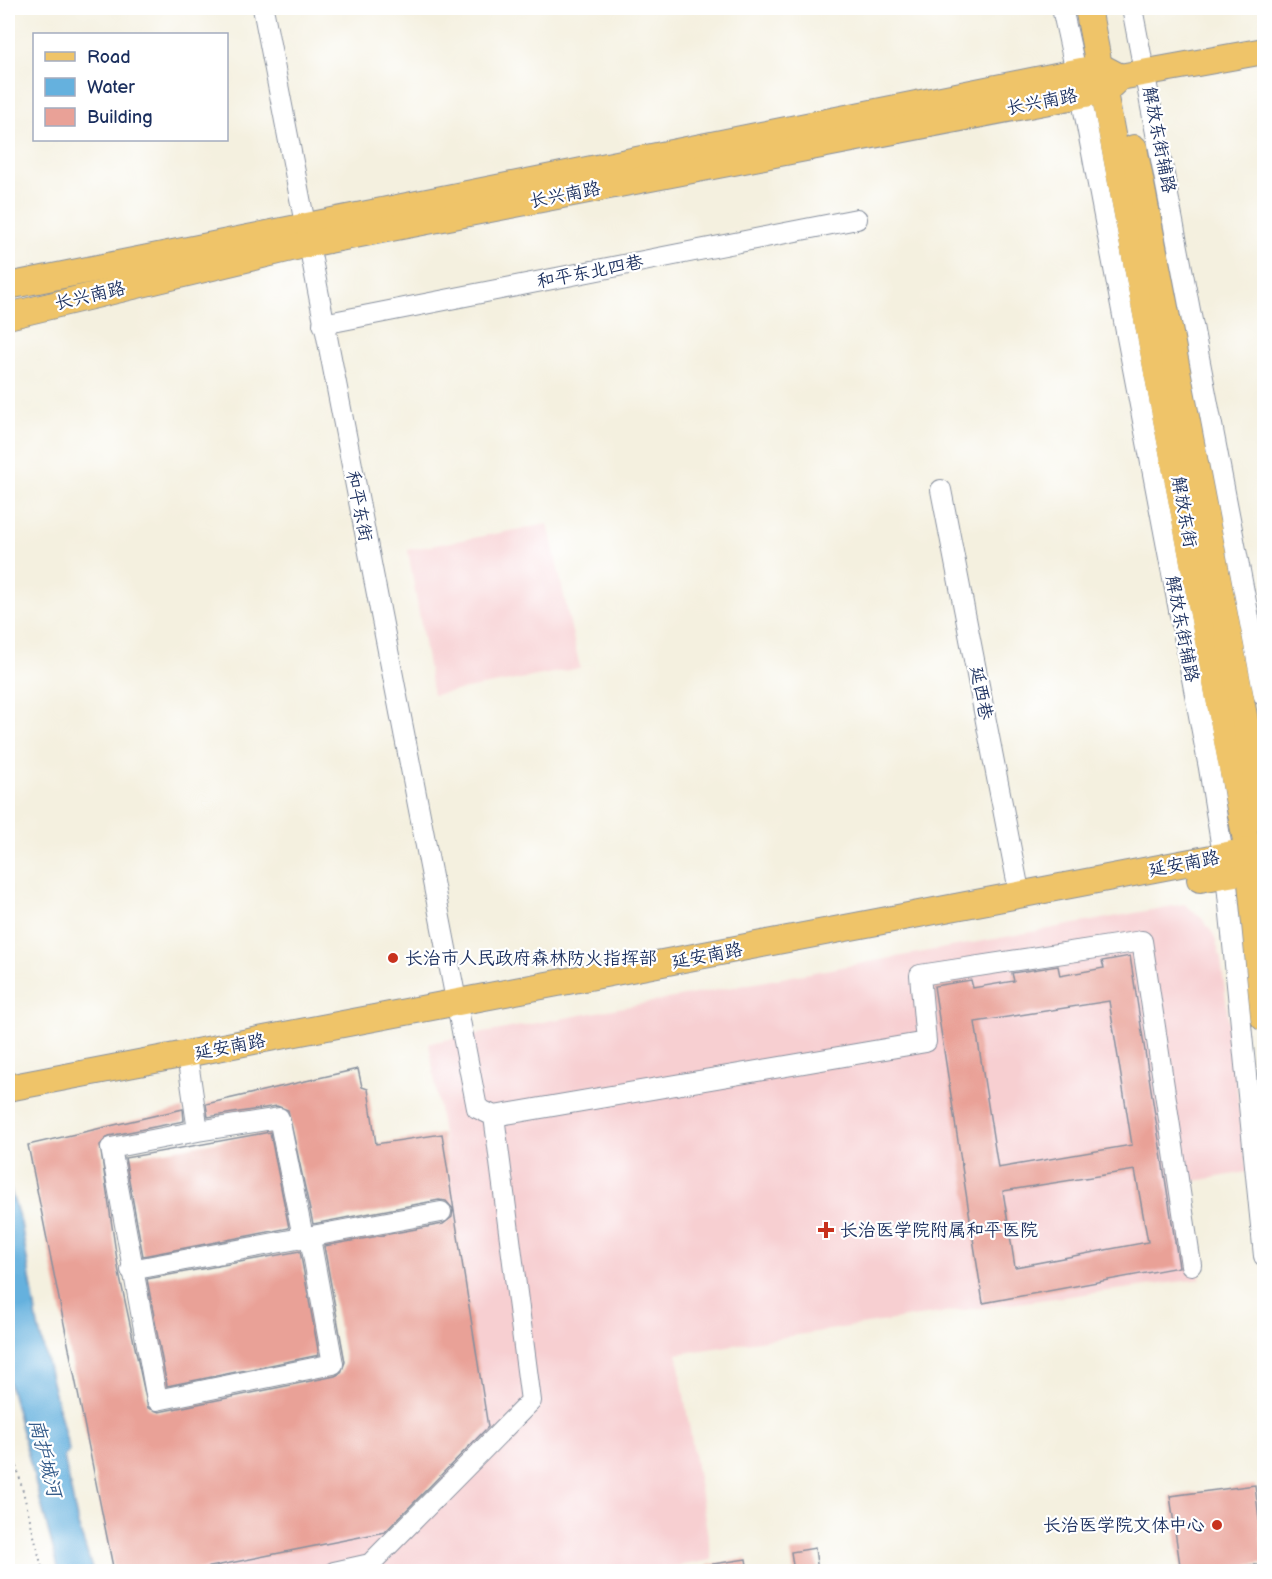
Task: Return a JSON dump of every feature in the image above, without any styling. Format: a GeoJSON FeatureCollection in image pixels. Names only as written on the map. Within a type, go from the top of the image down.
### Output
{"type":"FeatureCollection","features":[{"type":"Feature","properties":{"kind":"main road","name":"解放东街"},"geometry":{"type":"LineString","coordinates":[[1089,8],[1109,78],[1264,819]]}},
{"type":"Feature","properties":{"kind":"main road","name":"解放东街"},"geometry":{"type":"LineString","coordinates":[[1106,8],[1109,78],[1246,861],[1264,1018]]}},
{"type":"Feature","properties":{"kind":"main road","name":"长兴南路"},"geometry":{"type":"LineString","coordinates":[[8,286],[306,235],[1078,83],[1264,51]]}},
{"type":"Feature","properties":{"kind":"main road","name":"长兴南路"},"geometry":{"type":"LineString","coordinates":[[8,316],[306,235]]}},
{"type":"Feature","properties":{"kind":"main road","name":"延安南路"},"geometry":{"type":"LineString","coordinates":[[459,1012],[1020,896],[1246,861]]}},
{"type":"Feature","properties":{"kind":"main road","name":"延安南路"},"geometry":{"type":"LineString","coordinates":[[8,1089],[188,1063],[1246,861]]}},
{"type":"Feature","properties":{"kind":"main road","name":"延安南路"},"geometry":{"type":"LineString","coordinates":[[8,1106],[188,1063]]}},
{"type":"Feature","properties":{"kind":"street","name":"和平东街"},"geometry":{"type":"LineString","coordinates":[[263,8],[477,1108],[494,1116]]}},
{"type":"Feature","properties":{"kind":"street","name":"解放东街辅路"},"geometry":{"type":"LineString","coordinates":[[1062,8],[1209,768],[1246,861],[1264,1256]]}},
{"type":"Feature","properties":{"kind":"street","name":"解放东街辅路"},"geometry":{"type":"LineString","coordinates":[[1132,8],[1264,696]]}},
{"type":"Feature","properties":{"kind":"street","name":"和平东北四巷"},"geometry":{"type":"LineString","coordinates":[[323,324],[856,219]]}},
{"type":"Feature","properties":{"kind":"street","name":"延西巷"},"geometry":{"type":"LineString","coordinates":[[941,490],[1020,896]]}},
{"type":"Feature","properties":{"kind":"street"},"geometry":{"type":"LineString","coordinates":[[334,1572],[370,1564],[531,1401],[494,1116],[926,1042],[920,975],[1142,941],[1191,1264]]}},
{"type":"Feature","properties":{"kind":"street"},"geometry":{"type":"LineString","coordinates":[[188,1063],[198,1131]]}},
{"type":"Feature","properties":{"kind":"street"},"geometry":{"type":"LineString","coordinates":[[279,1118],[302,1232],[310,1238],[333,1364],[157,1400],[131,1270],[111,1148],[279,1118]]}},
{"type":"Feature","properties":{"kind":"street"},"geometry":{"type":"LineString","coordinates":[[131,1270],[441,1212]]}},
{"type":"Feature","properties":{"kind":"path"},"geometry":{"type":"LineString","coordinates":[[8,1431],[43,1572]]}},
{"type":"Feature","properties":{"kind":"shaded area"},"geometry":{"type":"Polygon","coordinates":[[[548,524],[580,668],[433,695],[408,550],[548,524]]]}},
{"type":"Feature","properties":{"kind":"shaded area","name":"长治医学院附属和平医院"},"geometry":{"type":"Polygon","coordinates":[[[1184,904],[1200,916],[1214,935],[1221,959],[1247,1172],[1189,1182],[1200,1279],[918,1316],[677,1354],[712,1560],[644,1572],[185,1572],[395,1530],[488,1428],[429,1043],[1184,904]]]}},
{"type":"Feature","properties":{"kind":"water","name":"南护城河"},"geometry":{"type":"Polygon","coordinates":[[[8,1183],[21,1223],[38,1326],[69,1450],[64,1457],[78,1525],[93,1571],[59,1571],[8,1379],[8,1183]]]}},
{"type":"Feature","properties":{"kind":"building"},"geometry":{"type":"Polygon","coordinates":[[[1130,956],[1179,1267],[983,1303],[934,986],[971,980],[973,988],[1014,981],[1012,973],[1058,966],[1060,976],[1104,968],[1102,961],[1130,956]],[[1109,1001],[975,1022],[998,1168],[1132,1145],[1109,1001]],[[1135,1170],[1003,1191],[1015,1267],[1148,1242],[1135,1170]]]}},
{"type":"Feature","properties":{"kind":"building"},"geometry":{"type":"Polygon","coordinates":[[[358,1069],[362,1087],[368,1089],[376,1144],[442,1134],[488,1427],[385,1532],[185,1572],[114,1572],[28,1145],[183,1109],[184,1121],[109,1136],[100,1145],[119,1273],[148,1408],[159,1412],[335,1376],[341,1373],[345,1362],[324,1246],[443,1224],[452,1217],[453,1209],[446,1201],[439,1200],[313,1224],[288,1110],[277,1106],[208,1117],[206,1104],[358,1069]]]}},
{"type":"Feature","properties":{"kind":"building"},"geometry":{"type":"Polygon","coordinates":[[[270,1132],[289,1228],[143,1256],[125,1158],[270,1132]]]}},
{"type":"Feature","properties":{"kind":"building"},"geometry":{"type":"Polygon","coordinates":[[[300,1251],[319,1355],[167,1386],[147,1279],[300,1251]]]}},
{"type":"Feature","properties":{"kind":"building","name":"长治医学院文体中心"},"geometry":{"type":"Polygon","coordinates":[[[1255,1485],[1264,1563],[1205,1572],[1181,1572],[1170,1496],[1255,1485]]]}},
{"type":"Feature","properties":{"kind":"building"},"geometry":{"type":"Polygon","coordinates":[[[815,1548],[818,1572],[794,1572],[791,1552],[815,1548]]]}},
{"type":"Feature","properties":{"kind":"building"},"geometry":{"type":"Polygon","coordinates":[[[746,1559],[748,1572],[707,1572],[707,1565],[746,1559]]]}},
{"type":"Feature","properties":{"kind":"place","name":"长治市人民政府森林防火指挥部"},"geometry":{"type":"Point","coordinates":[393,958]}},
{"type":"Feature","properties":{"kind":"place","name":"长治医学院附属和平医院"},"geometry":{"type":"Point","coordinates":[826,1230]}},
{"type":"Feature","properties":{"kind":"place","name":"长治医学院文体中心"},"geometry":{"type":"Point","coordinates":[1217,1525]}}]}
